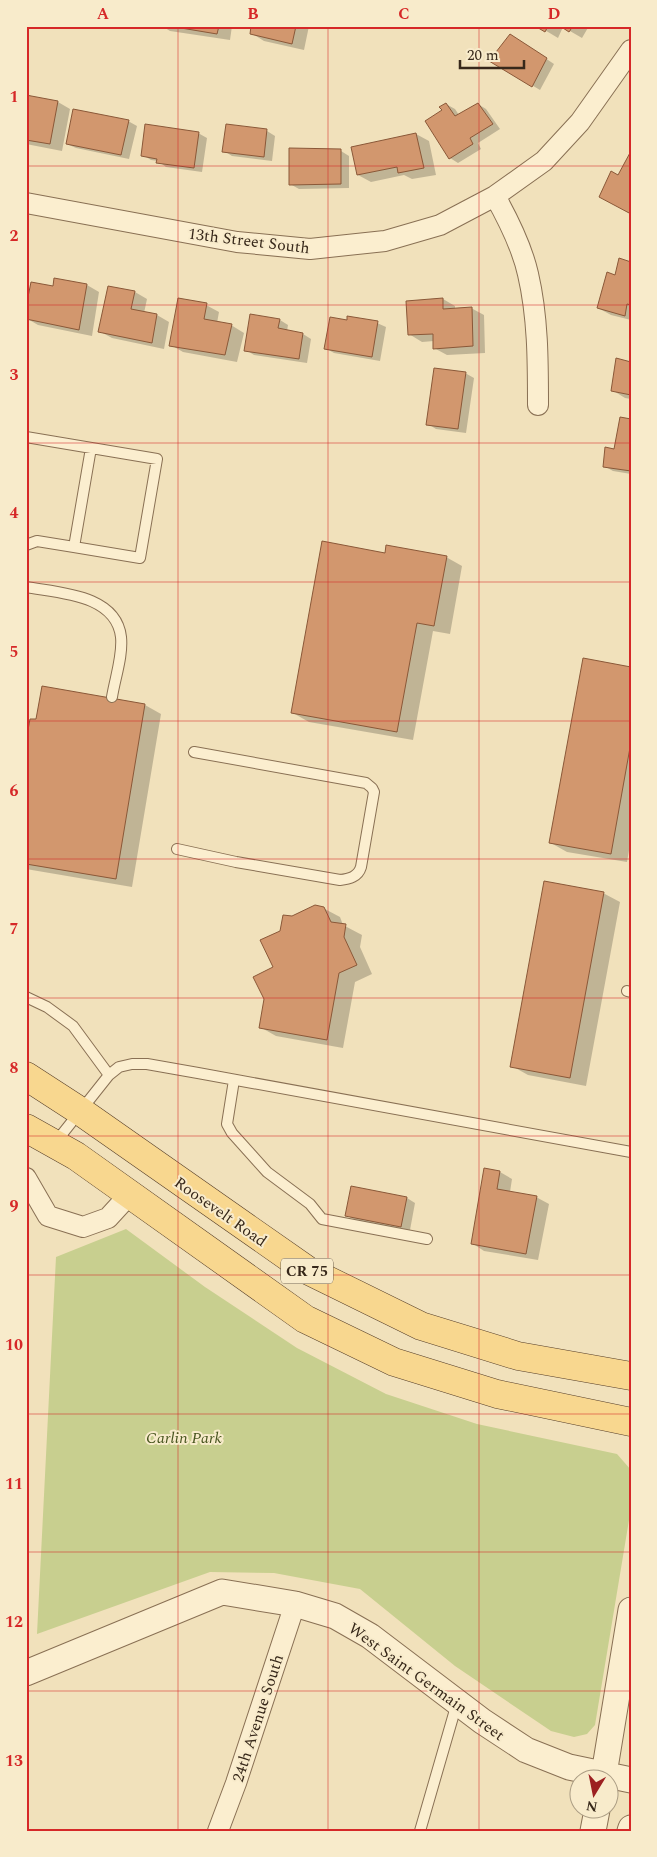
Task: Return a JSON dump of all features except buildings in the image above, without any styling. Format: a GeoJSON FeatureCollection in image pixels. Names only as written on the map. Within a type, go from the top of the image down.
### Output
{"type":"FeatureCollection","features":[{"type":"Feature","properties":{"kind":"main road","name":"Roosevelt Road"},"geometry":{"type":"LineString","coordinates":[[26,1076],[80,1111],[306,1270],[421,1326],[518,1356],[631,1376]]}},
{"type":"Feature","properties":{"kind":"main road","name":"CR 75"},"geometry":{"type":"LineString","coordinates":[[26,1128],[76,1156],[305,1319],[394,1362],[497,1394],[631,1422]]}},
{"type":"Feature","properties":{"kind":"street"},"geometry":{"type":"LineString","coordinates":[[538,405],[539,352],[528,274],[512,227],[496,196],[544,161],[580,122],[629,58]]}},
{"type":"Feature","properties":{"kind":"street","name":"13th Street South"},"geometry":{"type":"LineString","coordinates":[[26,203],[236,242],[310,249],[385,241],[440,225],[496,196]]}},
{"type":"Feature","properties":{"kind":"street"},"geometry":{"type":"LineString","coordinates":[[26,1178],[48,1216],[83,1227],[108,1218],[130,1194]]}},
{"type":"Feature","properties":{"kind":"street","name":"West Saint Germain Street"},"geometry":{"type":"LineString","coordinates":[[26,1673],[222,1592],[295,1604],[335,1616],[370,1636],[457,1703],[526,1750],[579,1770]]}},
{"type":"Feature","properties":{"kind":"street","name":"24th Avenue South"},"geometry":{"type":"LineString","coordinates":[[218,1831],[236,1783],[295,1604]]}},
{"type":"Feature","properties":{"kind":"street"},"geometry":{"type":"LineString","coordinates":[[604,1770],[631,1610]]}},
{"type":"Feature","properties":{"kind":"lane"},"geometry":{"type":"LineString","coordinates":[[26,437],[157,459],[140,558],[38,541],[26,545]]}},
{"type":"Feature","properties":{"kind":"lane"},"geometry":{"type":"LineString","coordinates":[[74,547],[91,448]]}},
{"type":"Feature","properties":{"kind":"lane"},"geometry":{"type":"LineString","coordinates":[[26,587],[86,599],[113,616],[119,627],[121,648],[112,697]]}},
{"type":"Feature","properties":{"kind":"lane"},"geometry":{"type":"LineString","coordinates":[[177,849],[236,862],[340,880],[354,876],[360,872],[361,867],[374,792],[372,788],[360,781],[194,752]]}},
{"type":"Feature","properties":{"kind":"lane"},"geometry":{"type":"LineString","coordinates":[[26,997],[47,1006],[73,1026],[109,1074]]}},
{"type":"Feature","properties":{"kind":"lane"},"geometry":{"type":"LineString","coordinates":[[55,1144],[109,1074],[119,1067],[139,1064],[631,1152]]}},
{"type":"Feature","properties":{"kind":"lane"},"geometry":{"type":"LineString","coordinates":[[234,1080],[227,1124],[232,1133],[267,1172],[310,1204],[322,1219],[427,1239]]}},
{"type":"Feature","properties":{"kind":"lane"},"geometry":{"type":"LineString","coordinates":[[420,1831],[457,1703]]}},
{"type":"Feature","properties":{"kind":"green space","name":"Carlin Park"},"geometry":{"type":"Polygon","coordinates":[[[126,1229],[205,1287],[297,1348],[386,1394],[477,1424],[617,1454],[631,1470],[631,1508],[595,1725],[587,1734],[574,1737],[551,1731],[455,1666],[360,1589],[274,1573],[210,1572],[37,1634],[56,1257],[126,1229]]]}}]}
